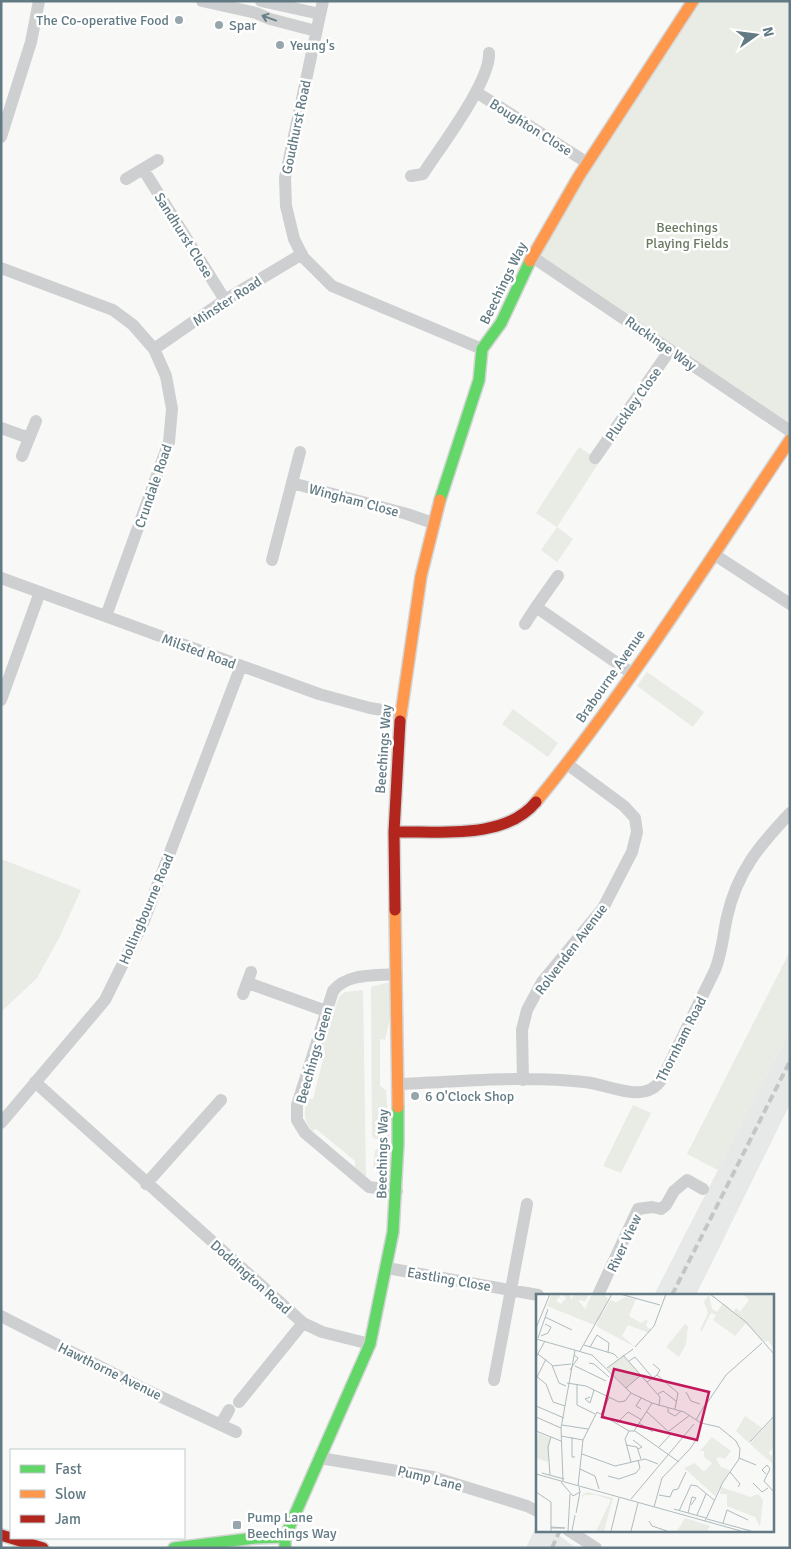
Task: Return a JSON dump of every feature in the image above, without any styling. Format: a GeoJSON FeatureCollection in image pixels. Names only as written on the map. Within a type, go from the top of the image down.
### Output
{"type":"FeatureCollection","features":[{"type":"Feature","properties":{"kind":"street"},"geometry":{"type":"LineString","coordinates":[[1,137],[31,42],[38,1]]}},
{"type":"Feature","properties":{"kind":"street"},"geometry":{"type":"LineString","coordinates":[[202,1],[256,13],[270,19],[316,31]]}},
{"type":"Feature","properties":{"kind":"street"},"geometry":{"type":"LineString","coordinates":[[261,1],[321,8]]}},
{"type":"Feature","properties":{"kind":"street","name":"Beechings Way"},"geometry":{"type":"LineString","coordinates":[[285,1543],[370,1344],[387,1268],[397,1191],[398,1084],[394,832],[400,713],[421,576],[433,523],[479,380],[482,366],[482,349],[495,334],[531,256],[586,162],[693,1]]}},
{"type":"Feature","properties":{"kind":"street","name":"Goudhurst Road"},"geometry":{"type":"LineString","coordinates":[[321,8],[284,185],[289,224],[302,254],[327,282],[340,290],[482,349]]}},
{"type":"Feature","properties":{"kind":"street","name":"Boughton Close"},"geometry":{"type":"LineString","coordinates":[[411,176],[423,174],[476,92],[490,62],[489,53]]}},
{"type":"Feature","properties":{"kind":"street","name":"Boughton Close"},"geometry":{"type":"LineString","coordinates":[[476,92],[586,162]]}},
{"type":"Feature","properties":{"kind":"street"},"geometry":{"type":"LineString","coordinates":[[126,179],[158,160]]}},
{"type":"Feature","properties":{"kind":"street","name":"Sandhurst Close"},"geometry":{"type":"LineString","coordinates":[[143,169],[226,300]]}},
{"type":"Feature","properties":{"kind":"street","name":"Minster Road"},"geometry":{"type":"LineString","coordinates":[[154,349],[226,300],[302,254]]}},
{"type":"Feature","properties":{"kind":"street","name":"Ruckinge Way"},"geometry":{"type":"LineString","coordinates":[[531,256],[790,431]]}},
{"type":"Feature","properties":{"kind":"street","name":"Crundale Road"},"geometry":{"type":"LineString","coordinates":[[1,268],[113,310],[133,325],[154,349],[166,376],[172,409],[170,442],[106,616]]}},
{"type":"Feature","properties":{"kind":"street","name":"Pluckley Close"},"geometry":{"type":"LineString","coordinates":[[595,458],[670,350]]}},
{"type":"Feature","properties":{"kind":"street"},"geometry":{"type":"LineString","coordinates":[[22,456],[36,420]]}},
{"type":"Feature","properties":{"kind":"street"},"geometry":{"type":"LineString","coordinates":[[1,428],[28,438]]}},
{"type":"Feature","properties":{"kind":"street","name":"Brabourne Avenue"},"geometry":{"type":"LineString","coordinates":[[394,832],[472,832],[492,830],[516,820],[532,807],[567,764],[630,672],[715,555],[790,440]]}},
{"type":"Feature","properties":{"kind":"street"},"geometry":{"type":"LineString","coordinates":[[292,483],[300,452]]}},
{"type":"Feature","properties":{"kind":"street","name":"Wingham Close"},"geometry":{"type":"LineString","coordinates":[[272,560],[292,483],[407,514],[433,523]]}},
{"type":"Feature","properties":{"kind":"street"},"geometry":{"type":"LineString","coordinates":[[715,555],[790,604]]}},
{"type":"Feature","properties":{"kind":"street"},"geometry":{"type":"LineString","coordinates":[[525,624],[558,576]]}},
{"type":"Feature","properties":{"kind":"street","name":"Milsted Road"},"geometry":{"type":"LineString","coordinates":[[1,578],[343,702],[400,713]]}},
{"type":"Feature","properties":{"kind":"street"},"geometry":{"type":"LineString","coordinates":[[1,700],[40,592]]}},
{"type":"Feature","properties":{"kind":"street"},"geometry":{"type":"LineString","coordinates":[[536,607],[630,672]]}},
{"type":"Feature","properties":{"kind":"street","name":"Hollingbourne Road"},"geometry":{"type":"LineString","coordinates":[[1,1122],[105,1000],[143,923],[241,666]]}},
{"type":"Feature","properties":{"kind":"street","name":"Rolvenden Avenue"},"geometry":{"type":"LineString","coordinates":[[523,1080],[522,1030],[527,1010],[542,982],[603,908],[632,852],[637,832],[635,818],[624,806],[567,764]]}},
{"type":"Feature","properties":{"kind":"street","name":"Thornham Road"},"geometry":{"type":"LineString","coordinates":[[398,1084],[523,1080],[599,1083],[636,1093],[649,1091],[657,1085],[712,977],[721,951],[727,917],[740,877],[762,842],[790,813]]}},
{"type":"Feature","properties":{"kind":"street","name":"Beechings Green"},"geometry":{"type":"LineString","coordinates":[[396,974],[351,978],[339,983],[333,991],[297,1105],[297,1120],[305,1133],[368,1187],[397,1191]]}},
{"type":"Feature","properties":{"kind":"street"},"geometry":{"type":"LineString","coordinates":[[247,983],[326,1011]]}},
{"type":"Feature","properties":{"kind":"street","name":"Doddington Road"},"geometry":{"type":"LineString","coordinates":[[35,1082],[146,1184],[303,1323],[340,1338],[370,1344]]}},
{"type":"Feature","properties":{"kind":"street"},"geometry":{"type":"LineString","coordinates":[[146,1184],[221,1100]]}},
{"type":"Feature","properties":{"kind":"street","name":"River View"},"geometry":{"type":"LineString","coordinates":[[598,1294],[638,1210],[652,1207],[661,1210],[666,1206],[674,1191],[686,1180],[703,1189]]}},
{"type":"Feature","properties":{"kind":"street"},"geometry":{"type":"LineString","coordinates":[[494,1380],[527,1204]]}},
{"type":"Feature","properties":{"kind":"street","name":"Eastling Close"},"geometry":{"type":"LineString","coordinates":[[387,1268],[536,1295]]}},
{"type":"Feature","properties":{"kind":"street","name":"Hawthorne Avenue"},"geometry":{"type":"LineString","coordinates":[[1,1316],[118,1376],[236,1432]]}},
{"type":"Feature","properties":{"kind":"street"},"geometry":{"type":"LineString","coordinates":[[221,1424],[303,1323]]}},
{"type":"Feature","properties":{"kind":"street","name":"Pump Lane"},"geometry":{"type":"LineString","coordinates":[[320,1458],[433,1477],[536,1510]]}},
{"type":"Feature","properties":{"kind":"street"},"geometry":{"type":"LineString","coordinates":[[571,1532],[596,1548]]}},
{"type":"Feature","properties":{"kind":"street"},"geometry":{"type":"LineString","coordinates":[[174,1548],[255,1538],[285,1543]]}},
{"type":"Feature","properties":{"kind":"street"},"geometry":{"type":"LineString","coordinates":[[14,1539],[44,1548]]}},
{"type":"Feature","properties":{"kind":"shaded area"},"geometry":{"type":"Polygon","coordinates":[[[790,1029],[790,1104],[696,1294],[655,1294],[790,1029]]]}},
{"type":"Feature","properties":{"kind":"shaded area"},"geometry":{"type":"Polygon","coordinates":[[[536,1526],[536,1532],[555,1532],[576,1548],[526,1548],[536,1526]]]}},
{"type":"Feature","properties":{"kind":"green space","name":"Beechings Playing Fields"},"geometry":{"type":"Polygon","coordinates":[[[693,1],[790,1],[790,431],[531,256],[693,1]]]}},
{"type":"Feature","properties":{"kind":"green space"},"geometry":{"type":"Polygon","coordinates":[[[579,447],[600,461],[557,527],[536,513],[579,447]]]}},
{"type":"Feature","properties":{"kind":"green space"},"geometry":{"type":"Polygon","coordinates":[[[557,527],[573,539],[557,562],[541,550],[557,527]]]}},
{"type":"Feature","properties":{"kind":"green space"},"geometry":{"type":"Polygon","coordinates":[[[647,672],[704,712],[693,727],[637,686],[647,672]]]}},
{"type":"Feature","properties":{"kind":"green space"},"geometry":{"type":"Polygon","coordinates":[[[513,709],[558,743],[548,757],[502,724],[513,709]]]}},
{"type":"Feature","properties":{"kind":"green space"},"geometry":{"type":"Polygon","coordinates":[[[1,859],[81,890],[60,936],[37,978],[1,1012],[1,859]]]}},
{"type":"Feature","properties":{"kind":"green space"},"geometry":{"type":"Polygon","coordinates":[[[790,951],[790,1029],[718,1170],[687,1154],[790,951]]]}},
{"type":"Feature","properties":{"kind":"green space"},"geometry":{"type":"Polygon","coordinates":[[[390,982],[390,1018],[385,1040],[380,1039],[380,1086],[386,1090],[390,1140],[375,1139],[372,1136],[371,987],[390,982]]]}},
{"type":"Feature","properties":{"kind":"green space"},"geometry":{"type":"Polygon","coordinates":[[[363,990],[366,1178],[355,1170],[355,1161],[316,1129],[312,1131],[307,1124],[305,1112],[307,1099],[313,1099],[325,1052],[322,1045],[339,997],[345,992],[363,990]]]}},
{"type":"Feature","properties":{"kind":"green space"},"geometry":{"type":"Polygon","coordinates":[[[633,1105],[651,1113],[621,1173],[603,1166],[633,1105]]]}},
{"type":"Feature","properties":{"kind":"green space"},"geometry":{"type":"Polygon","coordinates":[[[378,1148],[391,1148],[390,1172],[387,1175],[382,1175],[373,1168],[375,1151],[378,1148]]]}},
{"type":"Feature","properties":{"kind":"railway"},"geometry":{"type":"LineString","coordinates":[[673,1294],[790,1061]]}},
{"type":"Feature","properties":{"kind":"railway"},"geometry":{"type":"LineString","coordinates":[[552,1548],[559,1532]]}},
{"type":"Feature","properties":{"kind":"traffic: fast"},"geometry":{"type":"LineString","coordinates":[[440,500],[479,380],[482,349],[501,323],[530,261]]}},
{"type":"Feature","properties":{"kind":"traffic: fast"},"geometry":{"type":"LineString","coordinates":[[285,1548],[285,1537],[370,1344],[393,1232],[398,1107]]}},
{"type":"Feature","properties":{"kind":"traffic: fast"},"geometry":{"type":"LineString","coordinates":[[174,1548],[255,1538],[285,1537]]}},
{"type":"Feature","properties":{"kind":"traffic: slow"},"geometry":{"type":"LineString","coordinates":[[530,261],[579,176],[693,1]]}},
{"type":"Feature","properties":{"kind":"traffic: slow"},"geometry":{"type":"LineString","coordinates":[[536,802],[636,670],[790,440]]}},
{"type":"Feature","properties":{"kind":"traffic: slow"},"geometry":{"type":"LineString","coordinates":[[400,721],[421,576],[440,500]]}},
{"type":"Feature","properties":{"kind":"traffic: slow"},"geometry":{"type":"LineString","coordinates":[[395,910],[398,1107]]}},
{"type":"Feature","properties":{"kind":"traffic: jam"},"geometry":{"type":"LineString","coordinates":[[395,910],[394,832],[400,721]]}},
{"type":"Feature","properties":{"kind":"traffic: jam"},"geometry":{"type":"LineString","coordinates":[[394,832],[451,832],[489,828],[507,823],[523,814],[536,802]]}},
{"type":"Feature","properties":{"kind":"traffic: jam"},"geometry":{"type":"LineString","coordinates":[[1,1535],[10,1538]]}},
{"type":"Feature","properties":{"kind":"traffic: jam"},"geometry":{"type":"LineString","coordinates":[[14,1539],[43,1548]]}},
{"type":"Feature","properties":{"kind":"place","name":"The Co-operative Food"},"geometry":{"type":"Point","coordinates":[179,20]}},
{"type":"Feature","properties":{"kind":"place","name":"Spar"},"geometry":{"type":"Point","coordinates":[219,25]}},
{"type":"Feature","properties":{"kind":"place","name":"Yeung's"},"geometry":{"type":"Point","coordinates":[280,45]}},
{"type":"Feature","properties":{"kind":"place","name":"6 O'Clock Shop"},"geometry":{"type":"Point","coordinates":[415,1096]}},
{"type":"Feature","properties":{"kind":"place","name":"Pump Lane Beechings Way"},"geometry":{"type":"Point","coordinates":[237,1525]}}]}
